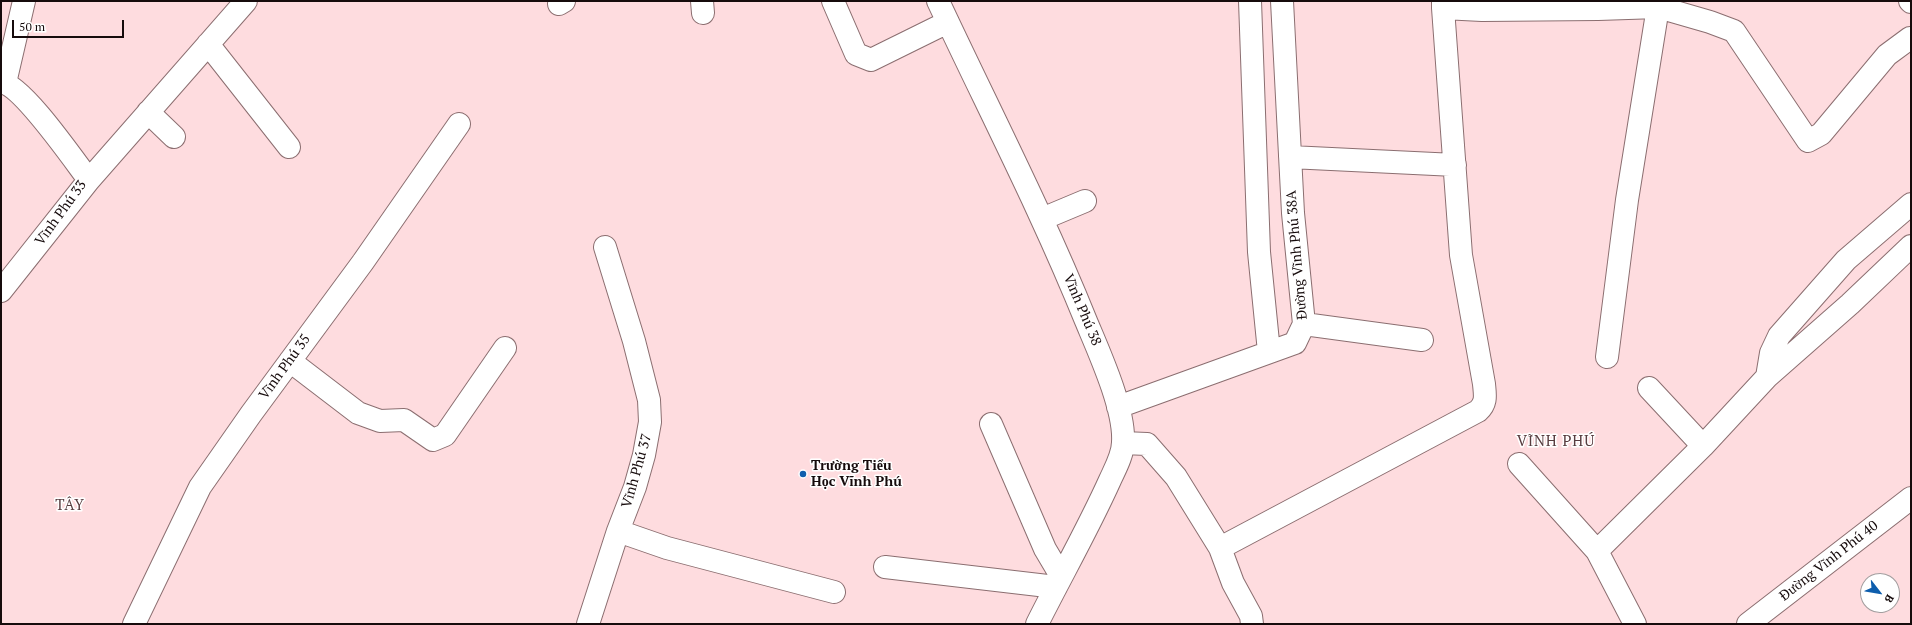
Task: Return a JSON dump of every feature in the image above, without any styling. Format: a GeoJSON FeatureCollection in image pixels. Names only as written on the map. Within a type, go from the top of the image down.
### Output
{"type":"FeatureCollection","features":[{"type":"Feature","properties":{"kind":"street","name":"Vĩnh Phú 33"},"geometry":{"type":"LineString","coordinates":[[1,291],[89,180],[22,95],[3,82],[24,1]]}},
{"type":"Feature","properties":{"kind":"street"},"geometry":{"type":"LineString","coordinates":[[89,180],[246,1]]}},
{"type":"Feature","properties":{"kind":"street"},"geometry":{"type":"LineString","coordinates":[[833,1],[856,54],[871,60],[948,22]]}},
{"type":"Feature","properties":{"kind":"street","name":"Vĩnh Phú 38"},"geometry":{"type":"LineString","coordinates":[[938,1],[1042,219],[1101,356],[1121,419],[1123,443],[1119,458],[1102,497],[1037,624]]}},
{"type":"Feature","properties":{"kind":"street"},"geometry":{"type":"LineString","coordinates":[[1250,1],[1259,252],[1269,352]]}},
{"type":"Feature","properties":{"kind":"street","name":"Đường Vĩnh Phú 38A"},"geometry":{"type":"LineString","coordinates":[[1118,407],[1295,343],[1304,324],[1293,214],[1282,1]]}},
{"type":"Feature","properties":{"kind":"street"},"geometry":{"type":"LineString","coordinates":[[1220,548],[1478,411],[1484,406],[1486,398],[1484,384],[1461,255],[1443,4],[1482,10],[1672,7],[1734,31],[1808,141],[1821,134],[1887,55],[1911,38]]}},
{"type":"Feature","properties":{"kind":"street"},"geometry":{"type":"LineString","coordinates":[[1607,357],[1627,200],[1672,7]]}},
{"type":"Feature","properties":{"kind":"street"},"geometry":{"type":"LineString","coordinates":[[208,44],[289,147]]}},
{"type":"Feature","properties":{"kind":"street"},"geometry":{"type":"LineString","coordinates":[[148,112],[174,137]]}},
{"type":"Feature","properties":{"kind":"street","name":"Vĩnh Phú 35"},"geometry":{"type":"LineString","coordinates":[[134,624],[200,487],[363,262],[459,124]]}},
{"type":"Feature","properties":{"kind":"street"},"geometry":{"type":"LineString","coordinates":[[1290,157],[1455,165]]}},
{"type":"Feature","properties":{"kind":"street"},"geometry":{"type":"LineString","coordinates":[[1042,219],[1085,201]]}},
{"type":"Feature","properties":{"kind":"street"},"geometry":{"type":"LineString","coordinates":[[1767,377],[1770,353],[1779,336],[1846,260],[1911,204]]}},
{"type":"Feature","properties":{"kind":"street"},"geometry":{"type":"LineString","coordinates":[[1597,551],[1703,446],[1767,377],[1850,304],[1911,246]]}},
{"type":"Feature","properties":{"kind":"street","name":"Vĩnh Phú 37"},"geometry":{"type":"LineString","coordinates":[[588,624],[618,531],[635,487],[644,455],[650,422],[649,400],[634,340],[605,247]]}},
{"type":"Feature","properties":{"kind":"street"},"geometry":{"type":"LineString","coordinates":[[1304,324],[1422,340]]}},
{"type":"Feature","properties":{"kind":"street"},"geometry":{"type":"LineString","coordinates":[[290,361],[358,413],[380,421],[404,420],[433,440],[445,435],[505,348]]}},
{"type":"Feature","properties":{"kind":"street"},"geometry":{"type":"LineString","coordinates":[[1649,388],[1703,446]]}},
{"type":"Feature","properties":{"kind":"street"},"geometry":{"type":"LineString","coordinates":[[885,567],[1058,582],[991,424]]}},
{"type":"Feature","properties":{"kind":"street"},"geometry":{"type":"LineString","coordinates":[[1123,443],[1147,444],[1176,477],[1220,548],[1233,583],[1251,616],[1252,624]]}},
{"type":"Feature","properties":{"kind":"street"},"geometry":{"type":"LineString","coordinates":[[1519,464],[1597,551],[1635,624]]}},
{"type":"Feature","properties":{"kind":"street","name":"Đường Vĩnh Phú 40"},"geometry":{"type":"LineString","coordinates":[[1748,624],[1911,498]]}},
{"type":"Feature","properties":{"kind":"street"},"geometry":{"type":"LineString","coordinates":[[618,531],[667,548],[834,592]]}},
{"type":"Feature","properties":{"kind":"place","name":"Trường Tiểu Học Vĩnh Phú"},"geometry":{"type":"Point","coordinates":[803,474]}},
{"type":"Feature","properties":{"kind":"district","name":"VĨNH PHÚ"},"geometry":{"type":"Point","coordinates":[1556,442]}},
{"type":"Feature","properties":{"kind":"district","name":"TÂY"},"geometry":{"type":"Point","coordinates":[70,506]}}]}
